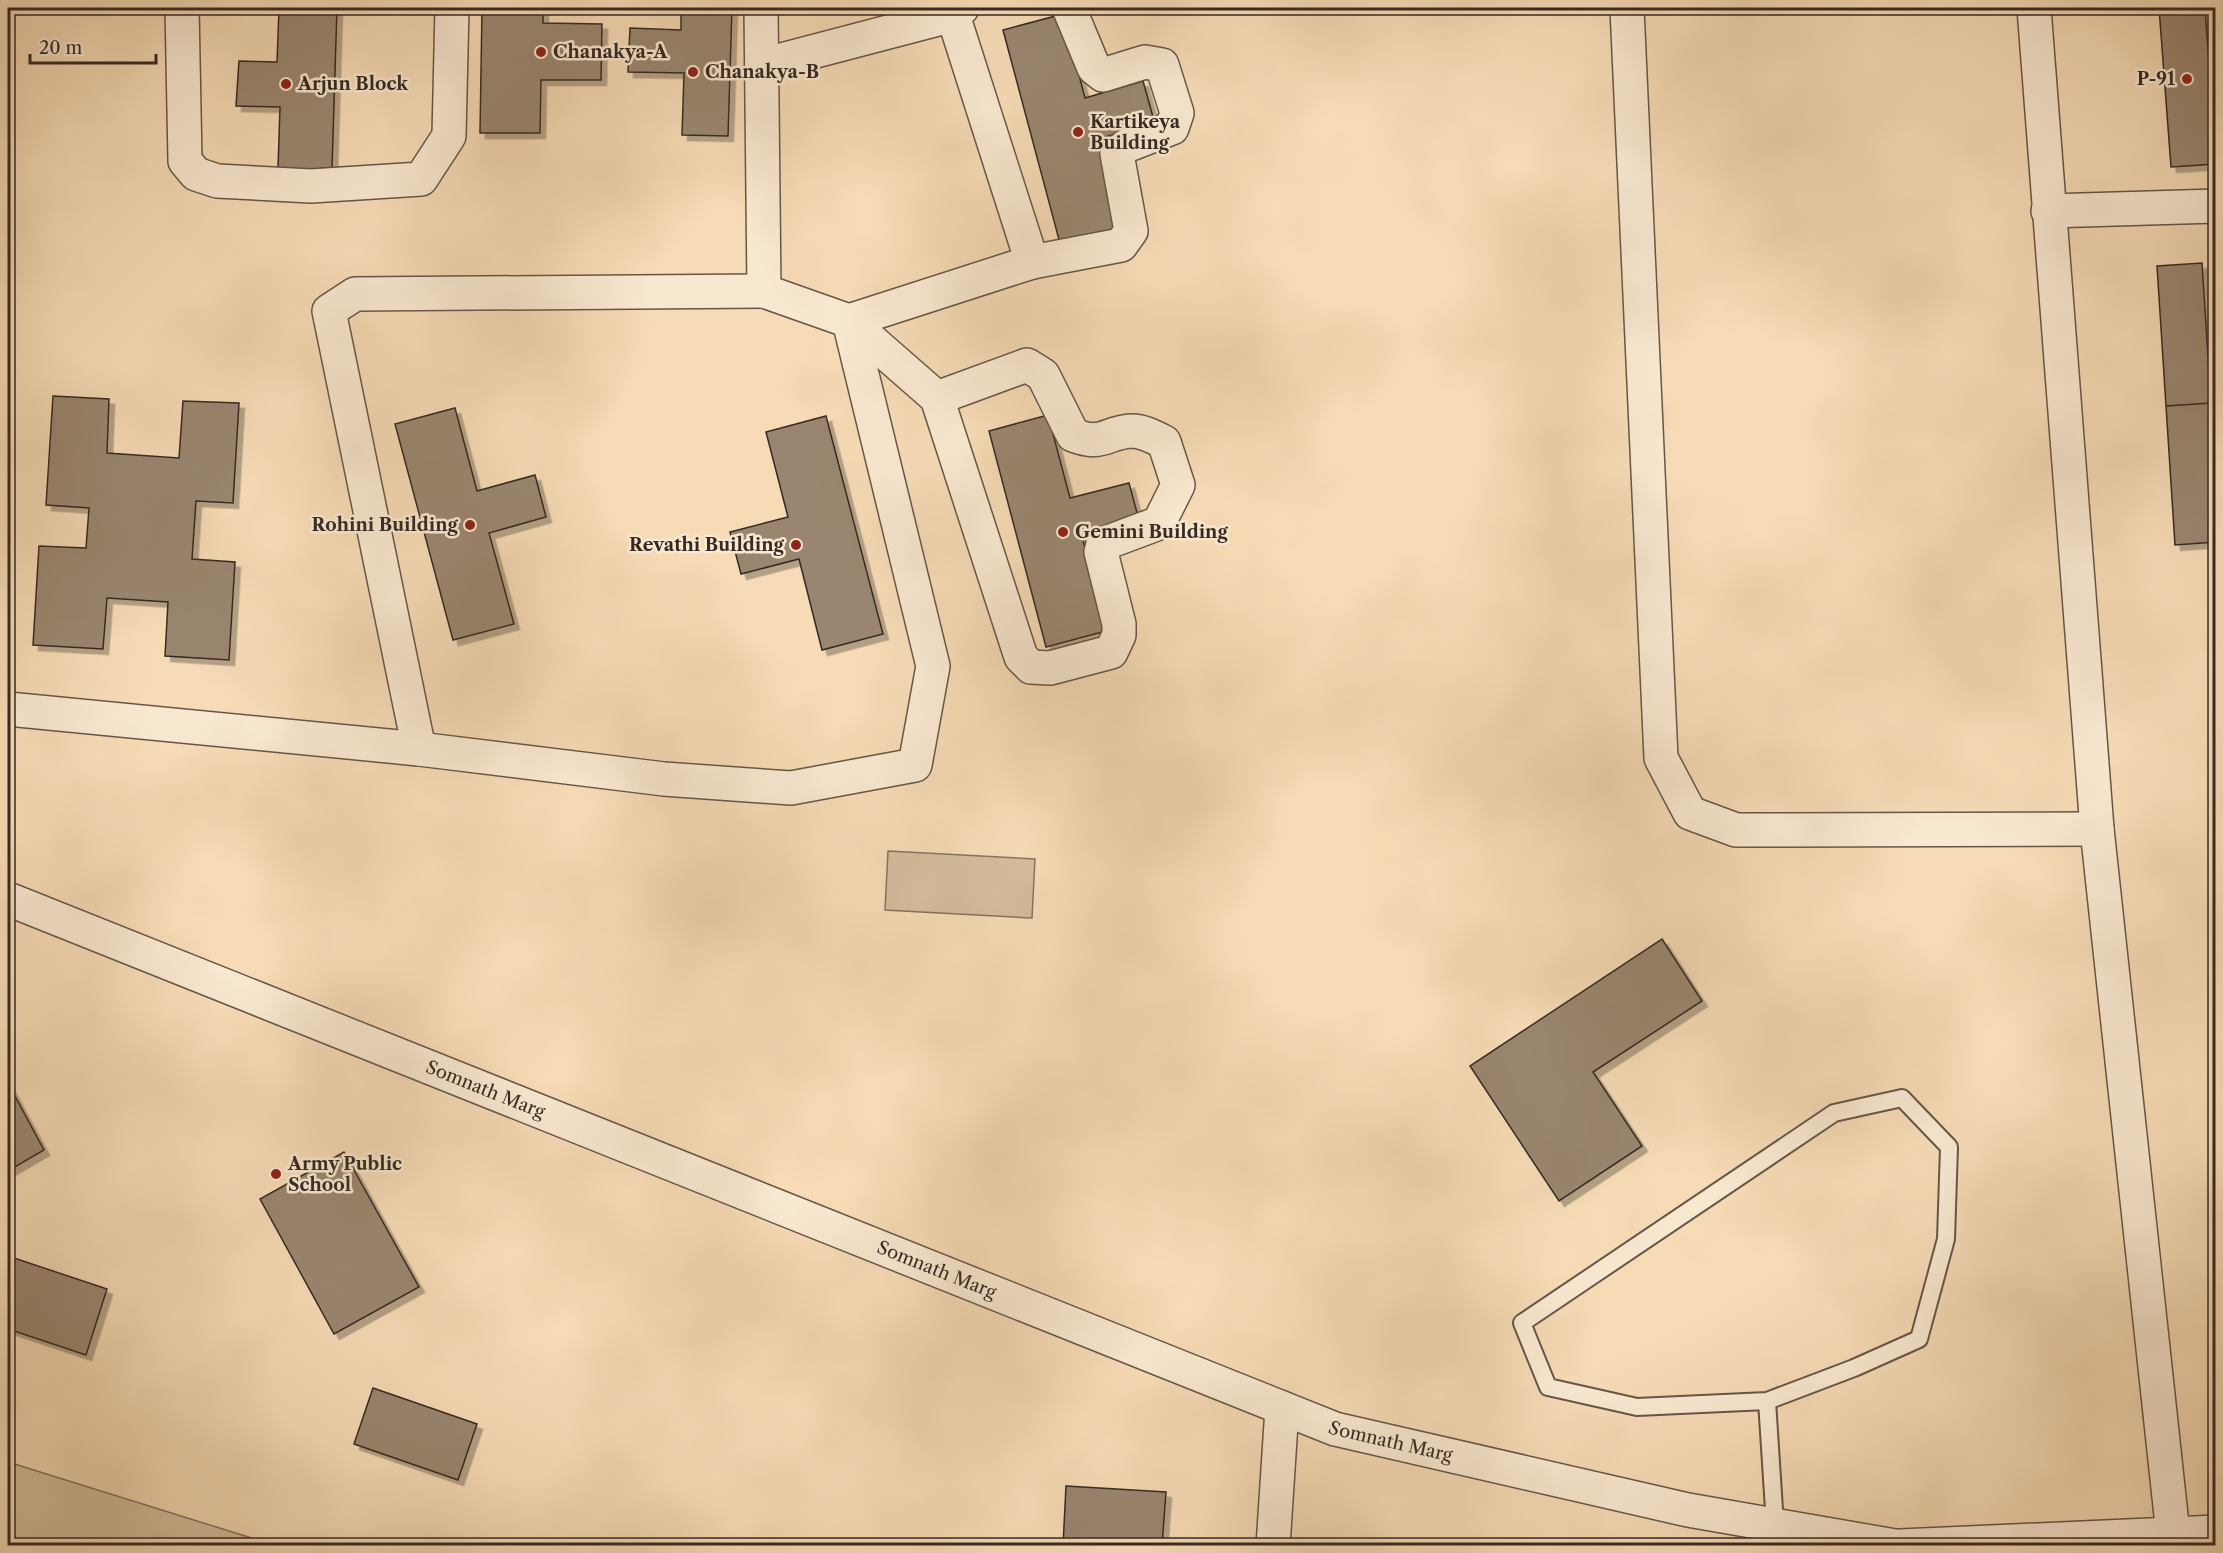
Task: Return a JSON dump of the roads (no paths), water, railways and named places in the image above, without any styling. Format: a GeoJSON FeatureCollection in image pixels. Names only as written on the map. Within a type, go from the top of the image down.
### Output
{"type":"FeatureCollection","features":[{"type":"Feature","properties":{"kind":"street"},"geometry":{"type":"LineString","coordinates":[[182,8],[185,161],[196,174],[217,182],[311,186],[421,179],[449,136],[452,8]]}},
{"type":"Feature","properties":{"kind":"street"},"geometry":{"type":"LineString","coordinates":[[761,8],[764,291]]}},
{"type":"Feature","properties":{"kind":"street"},"geometry":{"type":"LineString","coordinates":[[849,321],[1032,262],[1121,245],[1131,231],[1117,154],[1126,146],[1172,128],[1177,113],[1162,64],[1145,62],[1103,75],[1094,68],[1070,8]]}},
{"type":"Feature","properties":{"kind":"street"},"geometry":{"type":"LineString","coordinates":[[1627,8],[1661,758],[1690,813],[1736,830],[2097,829]]}},
{"type":"Feature","properties":{"kind":"street"},"geometry":{"type":"LineString","coordinates":[[2034,8],[2097,829],[2173,1534]]}},
{"type":"Feature","properties":{"kind":"street"},"geometry":{"type":"LineString","coordinates":[[762,65],[957,11],[1032,262]]}},
{"type":"Feature","properties":{"kind":"street"},"geometry":{"type":"LineString","coordinates":[[2048,211],[2216,206]]}},
{"type":"Feature","properties":{"kind":"street"},"geometry":{"type":"LineString","coordinates":[[419,749],[329,311],[355,294],[764,291],[849,321],[937,398],[1021,657],[1031,667],[1050,668],[1111,652],[1119,635],[1119,624],[1101,552],[1102,544],[1159,523],[1178,485],[1164,442],[1147,434],[1132,431],[1090,442],[1073,435],[1043,375],[1027,365],[937,398]]}},
{"type":"Feature","properties":{"kind":"street"},"geometry":{"type":"LineString","coordinates":[[8,709],[419,749],[664,779],[791,788],[915,765],[933,666],[849,321]]}},
{"type":"Feature","properties":{"kind":"street","name":"Somnath Marg"},"geometry":{"type":"LineString","coordinates":[[8,898],[1335,1429],[1688,1510],[1895,1545]]}},
{"type":"Feature","properties":{"kind":"street"},"geometry":{"type":"LineString","coordinates":[[1273,1545],[1282,1408]]}},
{"type":"Feature","properties":{"kind":"street"},"geometry":{"type":"LineString","coordinates":[[1900,1545],[2216,1532]]}},
{"type":"Feature","properties":{"kind":"lane"},"geometry":{"type":"LineString","coordinates":[[1902,1098],[1949,1147],[1946,1239],[1919,1339],[1854,1368],[1767,1401],[1637,1407],[1548,1387],[1522,1323],[1834,1113],[1902,1098]]}},
{"type":"Feature","properties":{"kind":"lane"},"geometry":{"type":"LineString","coordinates":[[1767,1401],[1775,1525]]}},
{"type":"Feature","properties":{"kind":"place","name":"Chanakya-A"},"geometry":{"type":"Point","coordinates":[541,52]}},
{"type":"Feature","properties":{"kind":"place","name":"Chanakya-B"},"geometry":{"type":"Point","coordinates":[693,72]}},
{"type":"Feature","properties":{"kind":"place","name":"P-91"},"geometry":{"type":"Point","coordinates":[2187,79]}},
{"type":"Feature","properties":{"kind":"place","name":"Arjun Block"},"geometry":{"type":"Point","coordinates":[286,84]}},
{"type":"Feature","properties":{"kind":"place","name":"Kartikeya Building"},"geometry":{"type":"Point","coordinates":[1078,132]}},
{"type":"Feature","properties":{"kind":"place","name":"Rohini Building"},"geometry":{"type":"Point","coordinates":[470,525]}},
{"type":"Feature","properties":{"kind":"place","name":"Gemini Building"},"geometry":{"type":"Point","coordinates":[1063,532]}},
{"type":"Feature","properties":{"kind":"place","name":"Revathi Building"},"geometry":{"type":"Point","coordinates":[796,545]}},
{"type":"Feature","properties":{"kind":"place","name":"Army Public School"},"geometry":{"type":"Point","coordinates":[276,1174]}}]}
